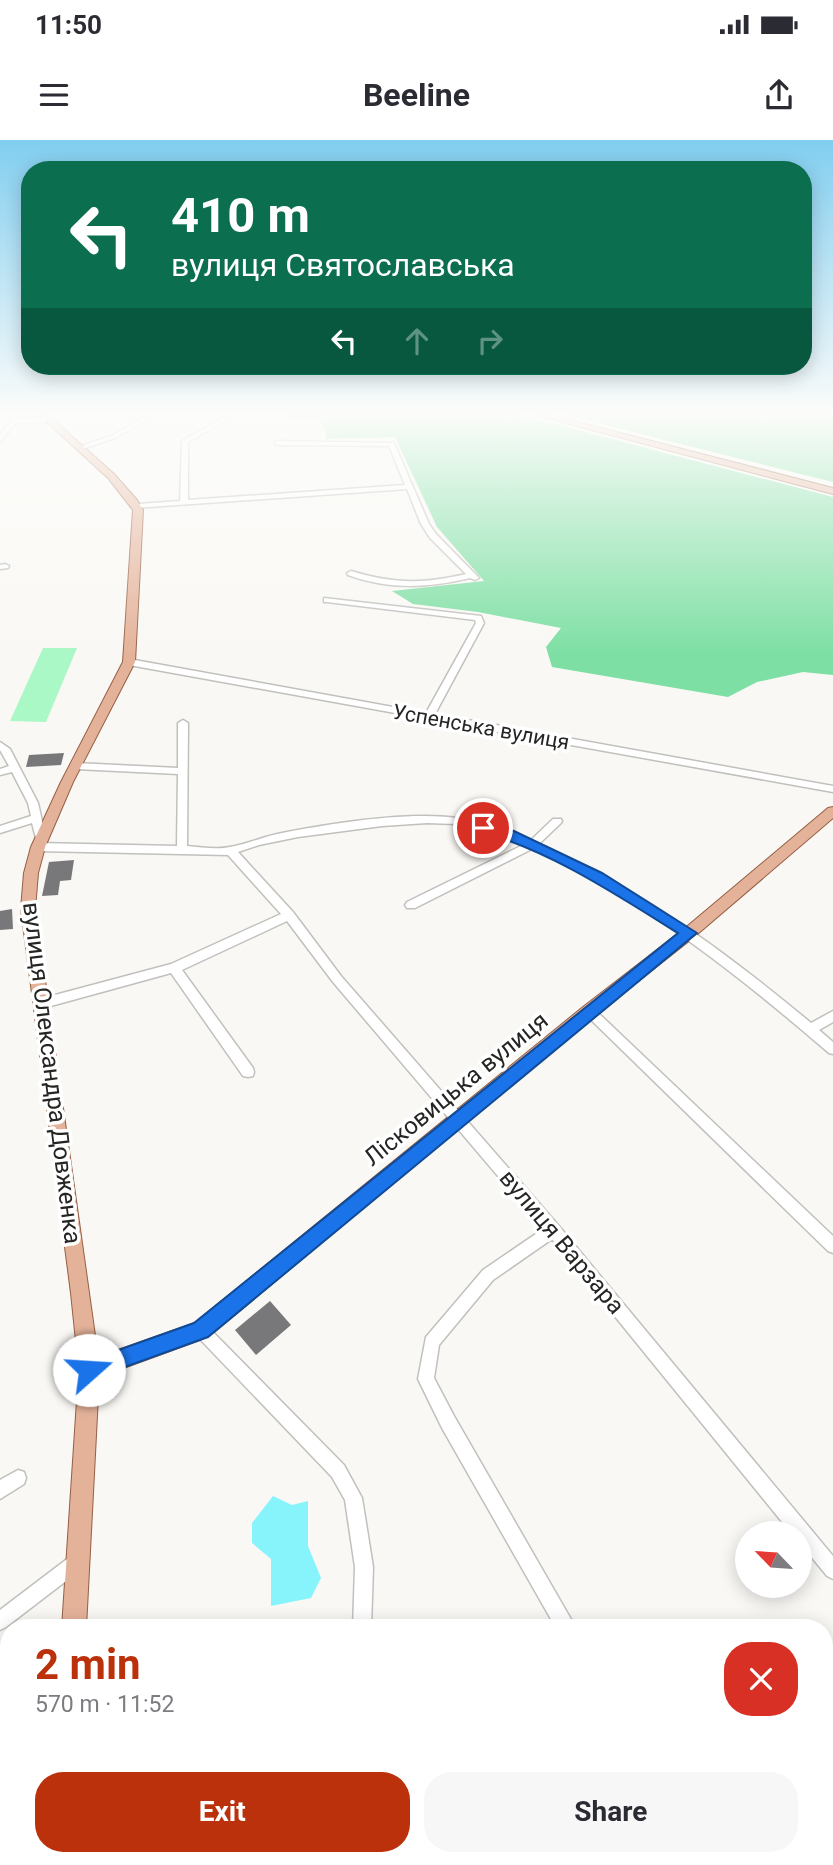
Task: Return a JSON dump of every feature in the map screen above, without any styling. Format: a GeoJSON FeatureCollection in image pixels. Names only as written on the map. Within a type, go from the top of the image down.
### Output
{"type":"FeatureCollection","features":[{"type":"Feature","properties":{"kind":"main road"},"geometry":{"type":"LineString","coordinates":[[128,494],[138,506]]}},
{"type":"Feature","properties":{"kind":"main road","name":"вулиця Олександра Довженка"},"geometry":{"type":"LineString","coordinates":[[74,1619],[89,1370],[81,1293],[28,909],[31,873],[39,843],[129,662],[138,506]]}},
{"type":"Feature","properties":{"kind":"main road","name":"Лісковицька вулиця"},"geometry":{"type":"LineString","coordinates":[[89,1370],[201,1331],[589,1011],[689,933],[833,811]]}},
{"type":"Feature","properties":{"kind":"street"},"geometry":{"type":"LineString","coordinates":[[184,494],[184,503]]}},
{"type":"Feature","properties":{"kind":"street"},"geometry":{"type":"LineString","coordinates":[[138,506],[305,494]]}},
{"type":"Feature","properties":{"kind":"street"},"geometry":{"type":"LineString","coordinates":[[351,573],[388,584],[473,577],[433,536],[416,506],[413,494]]}},
{"type":"Feature","properties":{"kind":"street"},"geometry":{"type":"LineString","coordinates":[[327,600],[478,618],[480,622],[428,718]]}},
{"type":"Feature","properties":{"kind":"street","name":"Успенська вулиця"},"geometry":{"type":"LineString","coordinates":[[129,662],[833,789]]}},
{"type":"Feature","properties":{"kind":"street"},"geometry":{"type":"LineString","coordinates":[[182,849],[183,723]]}},
{"type":"Feature","properties":{"kind":"street"},"geometry":{"type":"LineString","coordinates":[[0,746],[33,803],[39,843],[231,851],[258,840],[380,823],[431,820],[458,821],[509,834],[603,880],[689,933],[833,1049]]}},
{"type":"Feature","properties":{"kind":"street"},"geometry":{"type":"LineString","coordinates":[[76,766],[183,771]]}},
{"type":"Feature","properties":{"kind":"street"},"geometry":{"type":"LineString","coordinates":[[0,772],[15,768]]}},
{"type":"Feature","properties":{"kind":"street"},"geometry":{"type":"LineString","coordinates":[[0,830],[36,818]]}},
{"type":"Feature","properties":{"kind":"street"},"geometry":{"type":"LineString","coordinates":[[411,905],[532,845],[557,821]]}},
{"type":"Feature","properties":{"kind":"street","name":"вулиця Варзара"},"geometry":{"type":"LineString","coordinates":[[231,851],[289,915],[337,979],[553,1230],[833,1570]]}},
{"type":"Feature","properties":{"kind":"street"},"geometry":{"type":"LineString","coordinates":[[40,1004],[174,968],[289,915]]}},
{"type":"Feature","properties":{"kind":"street"},"geometry":{"type":"LineString","coordinates":[[174,968],[248,1072]]}},
{"type":"Feature","properties":{"kind":"street"},"geometry":{"type":"LineString","coordinates":[[589,1011],[833,1246]]}},
{"type":"Feature","properties":{"kind":"street"},"geometry":{"type":"LineString","coordinates":[[810,1029],[833,1016]]}},
{"type":"Feature","properties":{"kind":"street"},"geometry":{"type":"LineString","coordinates":[[553,1230],[488,1275],[432,1342],[426,1379],[561,1619]]}},
{"type":"Feature","properties":{"kind":"street"},"geometry":{"type":"LineString","coordinates":[[201,1331],[338,1471],[354,1497],[364,1567],[362,1619]]}},
{"type":"Feature","properties":{"kind":"street"},"geometry":{"type":"LineString","coordinates":[[0,1490],[18,1478]]}},
{"type":"Feature","properties":{"kind":"street"},"geometry":{"type":"LineString","coordinates":[[3,1619],[77,1562]]}},
{"type":"Feature","properties":{"kind":"green space"},"geometry":{"type":"Polygon","coordinates":[[[422,494],[823,494],[833,497],[833,675],[803,672],[757,682],[728,697],[552,667],[546,647],[561,628],[478,612],[413,604],[392,591],[484,581],[437,527],[422,494]]]}},
{"type":"Feature","properties":{"kind":"green space"},"geometry":{"type":"Polygon","coordinates":[[[43,648],[77,648],[46,722],[10,721],[43,648]]]}},
{"type":"Feature","properties":{"kind":"water"},"geometry":{"type":"Polygon","coordinates":[[[273,1496],[292,1505],[308,1501],[308,1546],[321,1578],[311,1598],[271,1606],[271,1559],[252,1543],[252,1523],[273,1496]]]}},
{"type":"Feature","properties":{"kind":"building"},"geometry":{"type":"Polygon","coordinates":[[[64,753],[61,765],[26,767],[29,755],[64,753]]]}},
{"type":"Feature","properties":{"kind":"building"},"geometry":{"type":"Polygon","coordinates":[[[74,860],[71,880],[60,881],[58,895],[42,896],[49,862],[74,860]]]}},
{"type":"Feature","properties":{"kind":"building"},"geometry":{"type":"Polygon","coordinates":[[[12,909],[13,929],[0,930],[0,911],[12,909]]]}},
{"type":"Feature","properties":{"kind":"building"},"geometry":{"type":"Polygon","coordinates":[[[270,1301],[291,1325],[256,1355],[235,1330],[270,1301]]]}},
{"type":"Feature","properties":{"kind":"route"},"geometry":{"type":"LineString","coordinates":[[89,1370],[201,1331],[589,1011],[689,933],[597,876],[556,855],[509,834],[483,828]]}}]}
